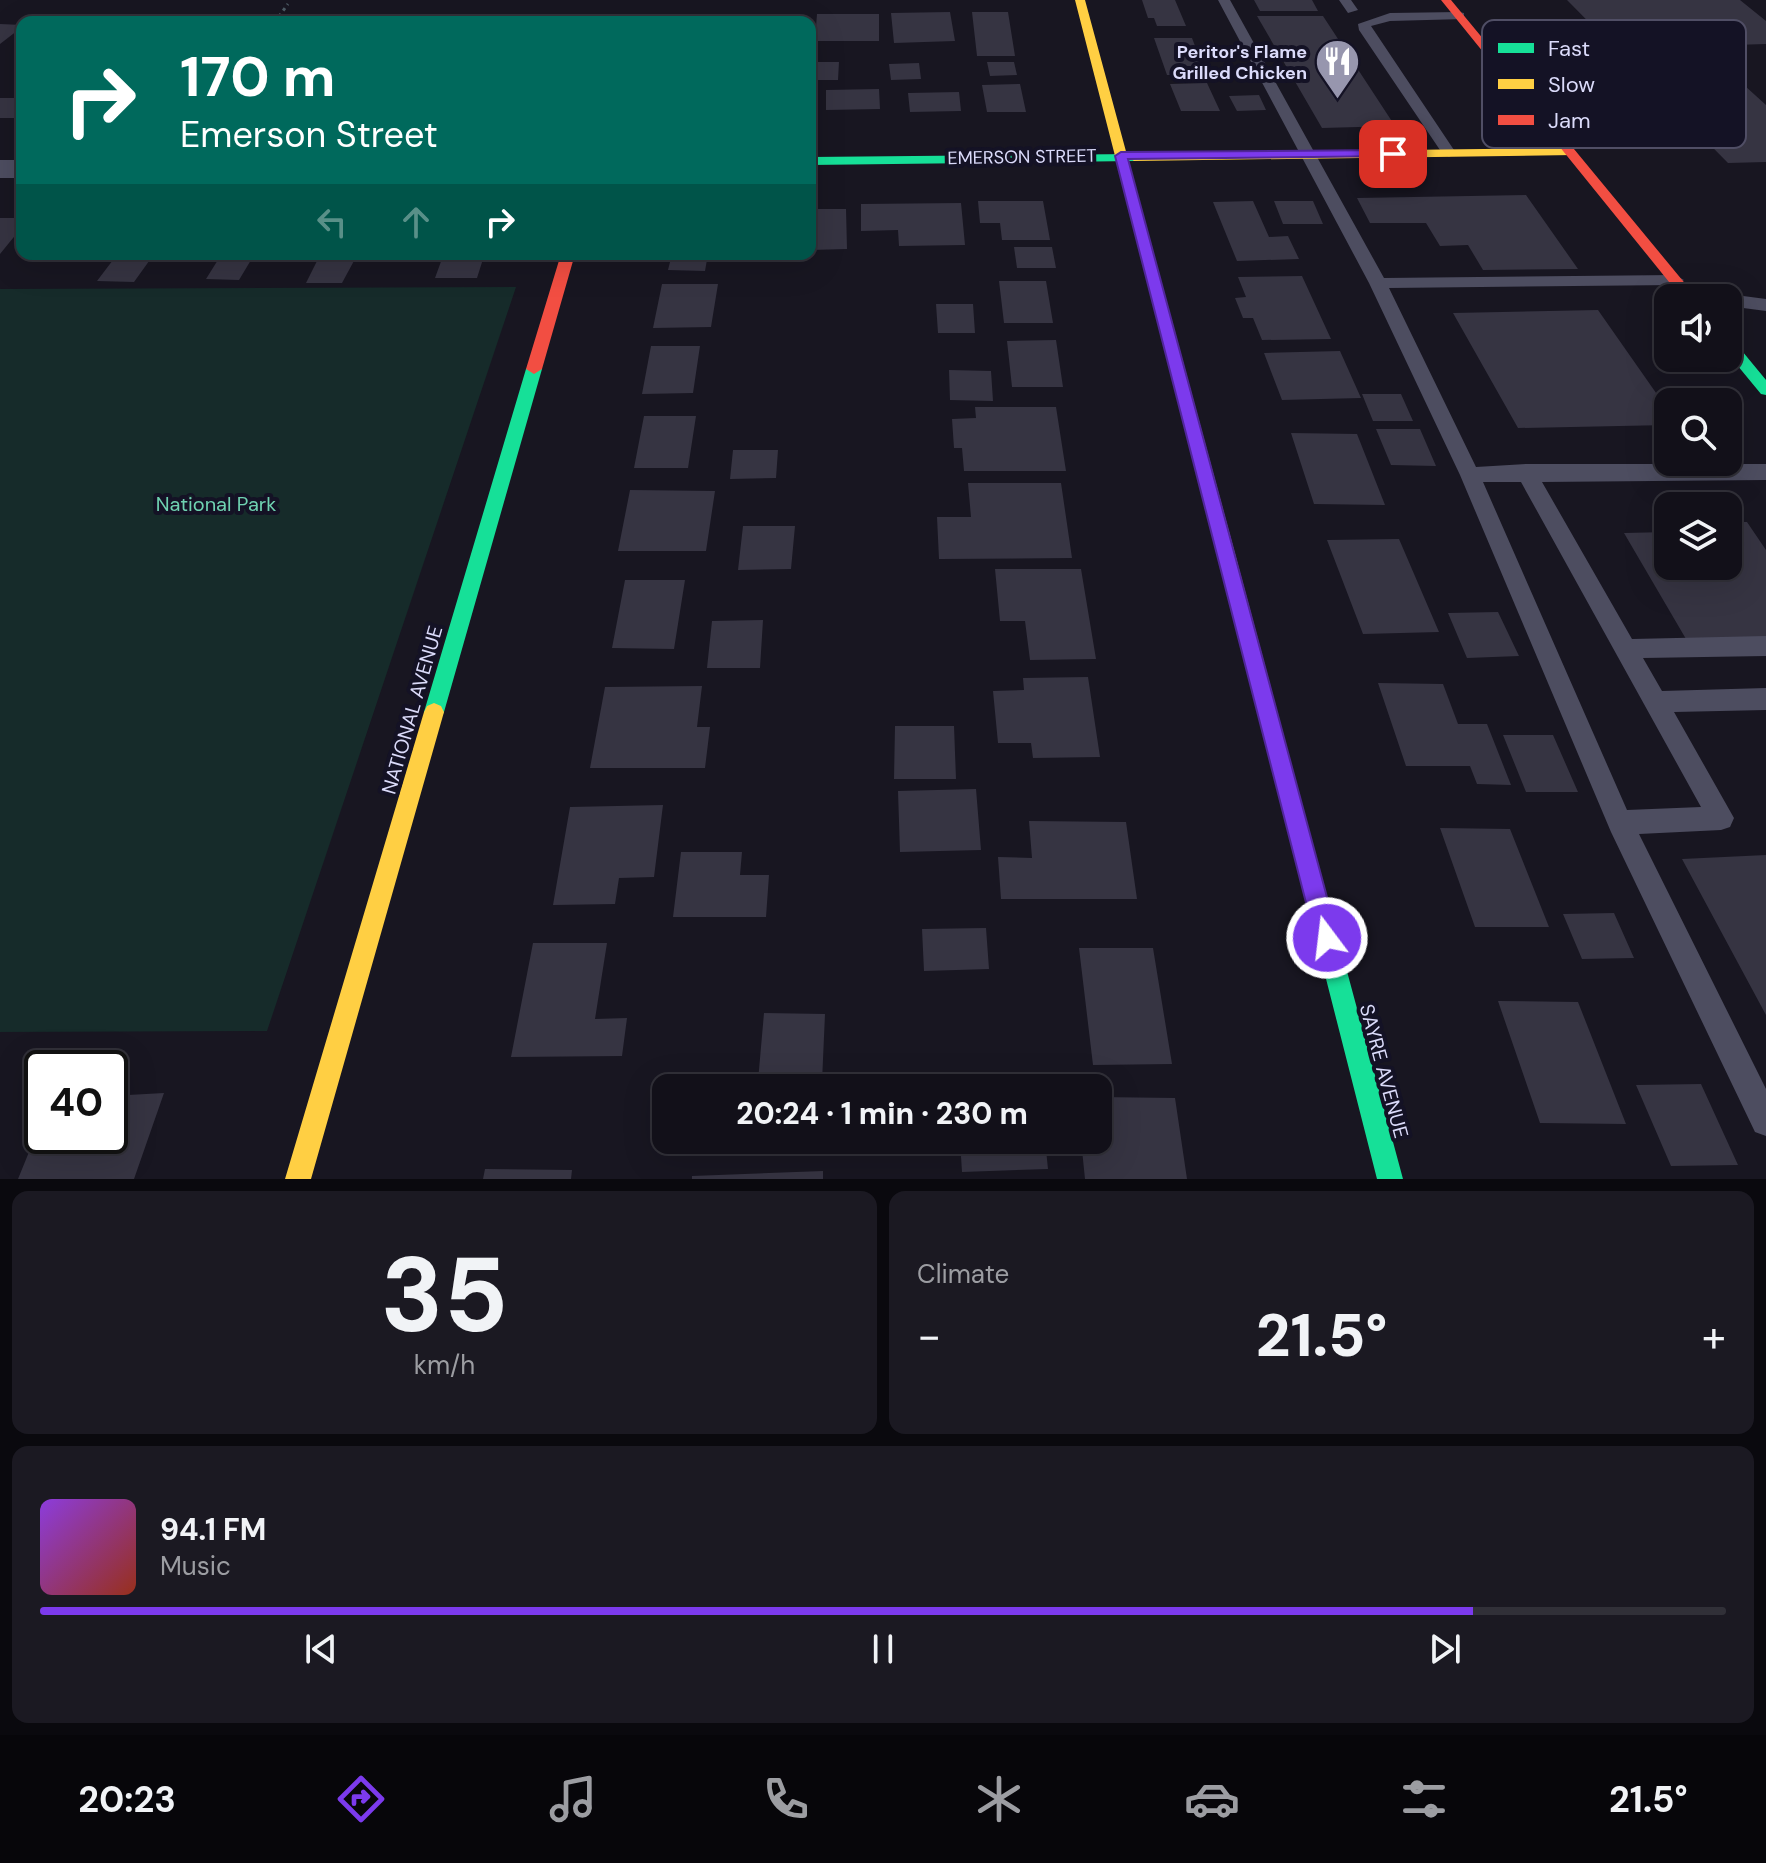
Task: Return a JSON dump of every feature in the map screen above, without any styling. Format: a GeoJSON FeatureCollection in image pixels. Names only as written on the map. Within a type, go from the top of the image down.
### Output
{"type":"FeatureCollection","features":[{"type":"Feature","properties":{"kind":"street","name":"SAYRE AVENUE"},"geometry":{"type":"LineString","coordinates":[[1080,0],[1390,1179]]}},
{"type":"Feature","properties":{"kind":"street"},"geometry":{"type":"LineString","coordinates":[[1446,0],[1482,44]]}},
{"type":"Feature","properties":{"kind":"street"},"geometry":{"type":"LineString","coordinates":[[1567,148],[1681,284]]}},
{"type":"Feature","properties":{"kind":"street","name":"EMERSON STREET"},"geometry":{"type":"LineString","coordinates":[[816,161],[1570,152]]}},
{"type":"Feature","properties":{"kind":"street","name":"NATIONAL AVENUE"},"geometry":{"type":"LineString","coordinates":[[298,1179],[566,260]]}},
{"type":"Feature","properties":{"kind":"street"},"geometry":{"type":"LineString","coordinates":[[1742,361],[1766,390]]}},
{"type":"Feature","properties":{"kind":"lane"},"geometry":{"type":"LineString","coordinates":[[1224,0],[1378,283],[1470,475],[1620,823],[1766,1121]]}},
{"type":"Feature","properties":{"kind":"lane"},"geometry":{"type":"LineString","coordinates":[[1449,153],[1365,30],[1364,24],[1390,17],[1459,16]]}},
{"type":"Feature","properties":{"kind":"lane"},"geometry":{"type":"LineString","coordinates":[[1378,283],[1654,291]]}},
{"type":"Feature","properties":{"kind":"lane"},"geometry":{"type":"LineString","coordinates":[[1742,302],[1766,305]]}},
{"type":"Feature","properties":{"kind":"lane"},"geometry":{"type":"LineString","coordinates":[[1470,475],[1526,472],[1766,472]]}},
{"type":"Feature","properties":{"kind":"lane"},"geometry":{"type":"LineString","coordinates":[[1526,472],[1721,818],[1620,823]]}},
{"type":"Feature","properties":{"kind":"lane"},"geometry":{"type":"LineString","coordinates":[[1626,649],[1766,646]]}},
{"type":"Feature","properties":{"kind":"lane"},"geometry":{"type":"LineString","coordinates":[[1656,702],[1766,699]]}},
{"type":"Feature","properties":{"kind":"path"},"geometry":{"type":"LineString","coordinates":[[279,16],[288,4]]}},
{"type":"Feature","properties":{"kind":"green space","name":"National Park"},"geometry":{"type":"Polygon","coordinates":[[[516,287],[267,1031],[0,1032],[0,289],[516,287]]]}},
{"type":"Feature","properties":{"kind":"building"},"geometry":{"type":"Polygon","coordinates":[[[1142,0],[1175,0],[1186,26],[1157,26],[1154,18],[1148,18],[1142,0]]]}},
{"type":"Feature","properties":{"kind":"building"},"geometry":{"type":"Polygon","coordinates":[[[1254,0],[1312,0],[1318,11],[1260,11],[1254,0]]]}},
{"type":"Feature","properties":{"kind":"building"},"geometry":{"type":"Polygon","coordinates":[[[1567,0],[1740,0],[1766,21],[1766,44],[1746,45],[1746,20],[1587,20],[1567,0]]]}},
{"type":"Feature","properties":{"kind":"building"},"geometry":{"type":"Polygon","coordinates":[[[950,12],[955,41],[894,43],[891,13],[950,12]]]}},
{"type":"Feature","properties":{"kind":"building"},"geometry":{"type":"Polygon","coordinates":[[[972,12],[1008,12],[1015,56],[977,56],[972,12]]]}},
{"type":"Feature","properties":{"kind":"building"},"geometry":{"type":"Polygon","coordinates":[[[817,14],[879,14],[879,41],[816,41],[817,14]]]}},
{"type":"Feature","properties":{"kind":"building"},"geometry":{"type":"Polygon","coordinates":[[[1257,16],[1323,16],[1395,126],[1322,128],[1257,16]]]}},
{"type":"Feature","properties":{"kind":"building"},"geometry":{"type":"Polygon","coordinates":[[[0,24],[16,25],[16,32],[0,44],[0,24]]]}},
{"type":"Feature","properties":{"kind":"building"},"geometry":{"type":"Polygon","coordinates":[[[1154,38],[1192,38],[1206,75],[1167,75],[1154,38]]]}},
{"type":"Feature","properties":{"kind":"building"},"geometry":{"type":"Polygon","coordinates":[[[816,62],[839,62],[838,80],[816,80],[816,62]]]}},
{"type":"Feature","properties":{"kind":"building"},"geometry":{"type":"Polygon","coordinates":[[[987,62],[1014,62],[1017,75],[990,76],[987,62]]]}},
{"type":"Feature","properties":{"kind":"building"},"geometry":{"type":"Polygon","coordinates":[[[919,63],[921,79],[891,80],[889,64],[919,63]]]}},
{"type":"Feature","properties":{"kind":"building"},"geometry":{"type":"Polygon","coordinates":[[[1207,83],[1220,111],[1181,111],[1170,84],[1207,83]]]}},
{"type":"Feature","properties":{"kind":"building"},"geometry":{"type":"Polygon","coordinates":[[[1020,84],[1026,112],[987,112],[982,85],[1020,84]]]}},
{"type":"Feature","properties":{"kind":"building"},"geometry":{"type":"Polygon","coordinates":[[[1746,87],[1766,105],[1766,162],[1728,163],[1713,148],[1746,148],[1746,87]]]}},
{"type":"Feature","properties":{"kind":"building"},"geometry":{"type":"Polygon","coordinates":[[[879,89],[880,109],[826,110],[826,90],[879,89]]]}},
{"type":"Feature","properties":{"kind":"building"},"geometry":{"type":"Polygon","coordinates":[[[959,92],[961,111],[910,112],[908,93],[959,92]]]}},
{"type":"Feature","properties":{"kind":"building"},"geometry":{"type":"Polygon","coordinates":[[[1259,95],[1266,110],[1237,111],[1229,96],[1259,95]]]}},
{"type":"Feature","properties":{"kind":"building"},"geometry":{"type":"Polygon","coordinates":[[[0,98],[16,98],[16,116],[0,118],[0,98]]]}},
{"type":"Feature","properties":{"kind":"building"},"geometry":{"type":"Polygon","coordinates":[[[1526,195],[1578,269],[1483,270],[1468,245],[1440,246],[1426,223],[1370,223],[1357,198],[1526,195]]]}},
{"type":"Feature","properties":{"kind":"building"},"geometry":{"type":"Polygon","coordinates":[[[978,201],[1043,201],[1050,240],[1002,240],[1000,223],[980,223],[978,201]]]}},
{"type":"Feature","properties":{"kind":"building"},"geometry":{"type":"Polygon","coordinates":[[[1253,201],[1269,237],[1288,236],[1299,259],[1237,261],[1213,202],[1253,201]]]}},
{"type":"Feature","properties":{"kind":"building"},"geometry":{"type":"Polygon","coordinates":[[[1274,201],[1313,201],[1323,224],[1283,224],[1274,201]]]}},
{"type":"Feature","properties":{"kind":"building"},"geometry":{"type":"Polygon","coordinates":[[[961,203],[965,245],[899,246],[898,230],[861,231],[861,204],[961,203]]]}},
{"type":"Feature","properties":{"kind":"building"},"geometry":{"type":"Polygon","coordinates":[[[816,209],[846,209],[847,249],[816,250],[816,209]]]}},
{"type":"Feature","properties":{"kind":"building"},"geometry":{"type":"Polygon","coordinates":[[[0,218],[16,218],[16,234],[0,254],[0,218]]]}},
{"type":"Feature","properties":{"kind":"building"},"geometry":{"type":"Polygon","coordinates":[[[1014,247],[1052,247],[1056,268],[1017,268],[1014,247]]]}},
{"type":"Feature","properties":{"kind":"building"},"geometry":{"type":"Polygon","coordinates":[[[113,260],[150,260],[134,282],[97,281],[113,260]]]}},
{"type":"Feature","properties":{"kind":"building"},"geometry":{"type":"Polygon","coordinates":[[[218,260],[251,260],[239,280],[206,279],[218,260]]]}},
{"type":"Feature","properties":{"kind":"building"},"geometry":{"type":"Polygon","coordinates":[[[318,260],[354,260],[342,283],[306,283],[318,260]]]}},
{"type":"Feature","properties":{"kind":"building"},"geometry":{"type":"Polygon","coordinates":[[[442,260],[483,260],[477,278],[435,278],[442,260]]]}},
{"type":"Feature","properties":{"kind":"building"},"geometry":{"type":"Polygon","coordinates":[[[670,260],[707,260],[705,271],[668,270],[670,260]]]}},
{"type":"Feature","properties":{"kind":"building"},"geometry":{"type":"Polygon","coordinates":[[[1302,276],[1331,339],[1262,340],[1253,318],[1243,318],[1235,298],[1246,297],[1238,277],[1302,276]]]}},
{"type":"Feature","properties":{"kind":"building"},"geometry":{"type":"Polygon","coordinates":[[[999,281],[1046,281],[1053,323],[1004,323],[999,281]]]}},
{"type":"Feature","properties":{"kind":"building"},"geometry":{"type":"Polygon","coordinates":[[[662,284],[718,284],[711,327],[653,328],[662,284]]]}},
{"type":"Feature","properties":{"kind":"building"},"geometry":{"type":"Polygon","coordinates":[[[936,304],[973,304],[975,333],[938,333],[936,304]]]}},
{"type":"Feature","properties":{"kind":"building"},"geometry":{"type":"Polygon","coordinates":[[[1598,310],[1654,390],[1654,425],[1518,428],[1453,313],[1598,310]]]}},
{"type":"Feature","properties":{"kind":"building"},"geometry":{"type":"Polygon","coordinates":[[[1056,340],[1063,387],[1012,387],[1007,341],[1056,340]]]}},
{"type":"Feature","properties":{"kind":"building"},"geometry":{"type":"Polygon","coordinates":[[[651,346],[700,346],[693,393],[642,394],[651,346]]]}},
{"type":"Feature","properties":{"kind":"building"},"geometry":{"type":"Polygon","coordinates":[[[1340,351],[1361,398],[1282,400],[1264,353],[1340,351]]]}},
{"type":"Feature","properties":{"kind":"building"},"geometry":{"type":"Polygon","coordinates":[[[949,370],[991,371],[993,401],[950,400],[949,370]]]}},
{"type":"Feature","properties":{"kind":"building"},"geometry":{"type":"Polygon","coordinates":[[[1362,394],[1401,394],[1413,421],[1373,421],[1362,394]]]}},
{"type":"Feature","properties":{"kind":"building"},"geometry":{"type":"Polygon","coordinates":[[[975,407],[1056,407],[1066,471],[964,471],[962,448],[954,448],[952,419],[976,418],[975,407]]]}},
{"type":"Feature","properties":{"kind":"building"},"geometry":{"type":"Polygon","coordinates":[[[644,416],[696,416],[688,468],[634,468],[644,416]]]}},
{"type":"Feature","properties":{"kind":"building"},"geometry":{"type":"Polygon","coordinates":[[[1376,429],[1420,429],[1436,466],[1391,465],[1376,429]]]}},
{"type":"Feature","properties":{"kind":"building"},"geometry":{"type":"Polygon","coordinates":[[[1291,433],[1357,434],[1385,505],[1314,504],[1291,433]]]}},
{"type":"Feature","properties":{"kind":"building"},"geometry":{"type":"Polygon","coordinates":[[[733,450],[778,450],[776,478],[730,479],[733,450]]]}},
{"type":"Feature","properties":{"kind":"building"},"geometry":{"type":"Polygon","coordinates":[[[968,483],[1061,483],[1072,558],[939,559],[937,517],[971,517],[968,483]]]}},
{"type":"Feature","properties":{"kind":"building"},"geometry":{"type":"Polygon","coordinates":[[[630,490],[715,491],[706,551],[618,551],[630,490]]]}},
{"type":"Feature","properties":{"kind":"building"},"geometry":{"type":"Polygon","coordinates":[[[1742,522],[1747,522],[1766,550],[1766,638],[1686,639],[1624,533],[1654,532],[1654,580],[1742,580],[1742,522]]]}},
{"type":"Feature","properties":{"kind":"building"},"geometry":{"type":"Polygon","coordinates":[[[743,526],[795,526],[791,569],[738,570],[743,526]]]}},
{"type":"Feature","properties":{"kind":"building"},"geometry":{"type":"Polygon","coordinates":[[[1399,539],[1439,632],[1363,634],[1327,540],[1399,539]]]}},
{"type":"Feature","properties":{"kind":"building"},"geometry":{"type":"Polygon","coordinates":[[[995,569],[1081,569],[1096,659],[1030,660],[1025,621],[1000,621],[995,569]]]}},
{"type":"Feature","properties":{"kind":"building"},"geometry":{"type":"Polygon","coordinates":[[[625,580],[685,580],[674,649],[612,648],[625,580]]]}},
{"type":"Feature","properties":{"kind":"building"},"geometry":{"type":"Polygon","coordinates":[[[1498,612],[1519,656],[1467,658],[1448,613],[1498,612]]]}},
{"type":"Feature","properties":{"kind":"building"},"geometry":{"type":"Polygon","coordinates":[[[763,620],[760,668],[707,668],[712,621],[763,620]]]}},
{"type":"Feature","properties":{"kind":"building"},"geometry":{"type":"Polygon","coordinates":[[[1088,677],[1100,757],[1033,758],[1031,743],[998,743],[993,691],[1024,690],[1023,678],[1088,677]]]}},
{"type":"Feature","properties":{"kind":"building"},"geometry":{"type":"Polygon","coordinates":[[[1378,683],[1443,684],[1458,724],[1487,724],[1511,785],[1477,784],[1470,766],[1406,766],[1378,683]]]}},
{"type":"Feature","properties":{"kind":"building"},"geometry":{"type":"Polygon","coordinates":[[[702,686],[697,727],[710,727],[705,768],[590,768],[605,687],[702,686]]]}},
{"type":"Feature","properties":{"kind":"building"},"geometry":{"type":"Polygon","coordinates":[[[895,726],[954,726],[956,779],[894,779],[895,726]]]}},
{"type":"Feature","properties":{"kind":"building"},"geometry":{"type":"Polygon","coordinates":[[[1503,735],[1553,735],[1578,792],[1526,792],[1503,735]]]}},
{"type":"Feature","properties":{"kind":"building"},"geometry":{"type":"Polygon","coordinates":[[[976,789],[981,850],[900,852],[898,791],[976,789]]]}},
{"type":"Feature","properties":{"kind":"building"},"geometry":{"type":"Polygon","coordinates":[[[663,805],[654,877],[619,878],[615,904],[553,905],[570,807],[663,805]]]}},
{"type":"Feature","properties":{"kind":"building"},"geometry":{"type":"Polygon","coordinates":[[[1029,821],[1126,822],[1137,899],[1001,899],[998,857],[1032,858],[1029,821]]]}},
{"type":"Feature","properties":{"kind":"building"},"geometry":{"type":"Polygon","coordinates":[[[1440,828],[1510,829],[1549,927],[1475,927],[1440,828]]]}},
{"type":"Feature","properties":{"kind":"building"},"geometry":{"type":"Polygon","coordinates":[[[681,852],[742,852],[740,875],[769,875],[766,917],[673,917],[681,852]]]}},
{"type":"Feature","properties":{"kind":"building"},"geometry":{"type":"Polygon","coordinates":[[[1766,855],[1766,1015],[1682,859],[1766,855]]]}},
{"type":"Feature","properties":{"kind":"building"},"geometry":{"type":"Polygon","coordinates":[[[1614,913],[1634,958],[1582,959],[1563,914],[1614,913]]]}},
{"type":"Feature","properties":{"kind":"building"},"geometry":{"type":"Polygon","coordinates":[[[986,928],[989,969],[924,971],[922,929],[986,928]]]}},
{"type":"Feature","properties":{"kind":"building"},"geometry":{"type":"Polygon","coordinates":[[[533,943],[607,943],[595,1019],[627,1018],[622,1056],[511,1057],[533,943]]]}},
{"type":"Feature","properties":{"kind":"building"},"geometry":{"type":"Polygon","coordinates":[[[1079,948],[1153,948],[1172,1064],[1093,1065],[1079,948]]]}},
{"type":"Feature","properties":{"kind":"building"},"geometry":{"type":"Polygon","coordinates":[[[1498,1001],[1578,1002],[1626,1124],[1540,1123],[1498,1001]]]}},
{"type":"Feature","properties":{"kind":"building"},"geometry":{"type":"Polygon","coordinates":[[[764,1013],[825,1014],[822,1074],[759,1074],[764,1013]]]}},
{"type":"Feature","properties":{"kind":"building"},"geometry":{"type":"Polygon","coordinates":[[[1701,1084],[1738,1165],[1671,1166],[1636,1085],[1701,1084]]]}},
{"type":"Feature","properties":{"kind":"building"},"geometry":{"type":"Polygon","coordinates":[[[164,1093],[134,1179],[18,1179],[28,1154],[128,1154],[128,1095],[164,1093]]]}},
{"type":"Feature","properties":{"kind":"building"},"geometry":{"type":"Polygon","coordinates":[[[1112,1097],[1175,1098],[1187,1179],[1085,1179],[1082,1154],[1112,1154],[1112,1097]]]}},
{"type":"Feature","properties":{"kind":"building"},"geometry":{"type":"Polygon","coordinates":[[[961,1154],[1046,1154],[1048,1169],[962,1172],[961,1154]]]}},
{"type":"Feature","properties":{"kind":"building"},"geometry":{"type":"Polygon","coordinates":[[[485,1169],[572,1170],[571,1179],[483,1179],[485,1169]]]}},
{"type":"Feature","properties":{"kind":"building"},"geometry":{"type":"Polygon","coordinates":[[[823,1171],[823,1179],[692,1179],[692,1176],[823,1171]]]}},
{"type":"Feature","properties":{"kind":"traffic: fast"},"geometry":{"type":"LineString","coordinates":[[816,161],[1134,157]]}},
{"type":"Feature","properties":{"kind":"traffic: fast"},"geometry":{"type":"LineString","coordinates":[[1742,361],[1766,390]]}},
{"type":"Feature","properties":{"kind":"traffic: fast"},"geometry":{"type":"LineString","coordinates":[[434,712],[534,369]]}},
{"type":"Feature","properties":{"kind":"traffic: fast"},"geometry":{"type":"LineString","coordinates":[[1320,912],[1390,1179]]}},
{"type":"Feature","properties":{"kind":"traffic: slow"},"geometry":{"type":"LineString","coordinates":[[1080,0],[1229,565]]}},
{"type":"Feature","properties":{"kind":"traffic: slow"},"geometry":{"type":"LineString","coordinates":[[1134,157],[1570,152]]}},
{"type":"Feature","properties":{"kind":"traffic: slow"},"geometry":{"type":"LineString","coordinates":[[298,1179],[434,712]]}},
{"type":"Feature","properties":{"kind":"traffic: jam"},"geometry":{"type":"LineString","coordinates":[[1446,0],[1482,44]]}},
{"type":"Feature","properties":{"kind":"traffic: jam"},"geometry":{"type":"LineString","coordinates":[[1567,148],[1679,284]]}},
{"type":"Feature","properties":{"kind":"traffic: jam"},"geometry":{"type":"LineString","coordinates":[[534,369],[566,260]]}},
{"type":"Feature","properties":{"kind":"traffic: jam"},"geometry":{"type":"LineString","coordinates":[[1229,565],[1320,912]]}},
{"type":"Feature","properties":{"kind":"place","name":"Peritor's Flame Grilled Chicken"},"geometry":{"type":"Point","coordinates":[1338,101]}},
{"type":"Feature","properties":{"kind":"route"},"geometry":{"type":"LineString","coordinates":[[1327,938],[1121,156],[1393,154]]}}]}
